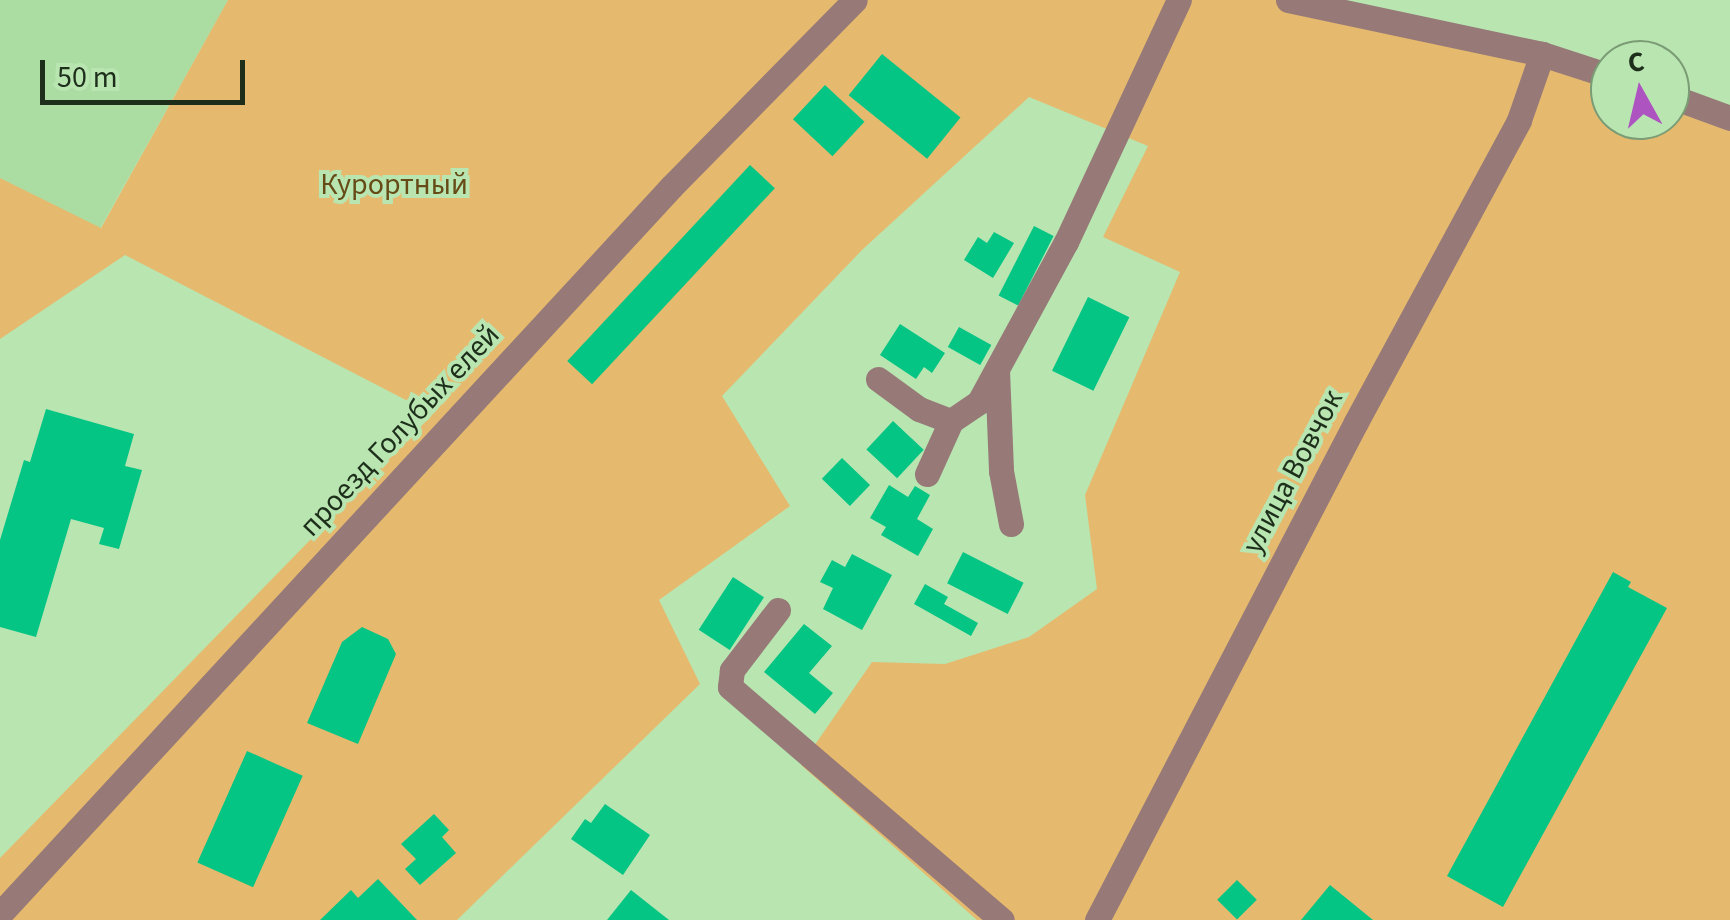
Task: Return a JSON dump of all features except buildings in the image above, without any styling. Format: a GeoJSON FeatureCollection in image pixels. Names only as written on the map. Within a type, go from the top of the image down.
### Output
{"type":"FeatureCollection","features":[{"type":"Feature","properties":{"kind":"street","name":"проезд Голубых елей"},"geometry":{"type":"LineString","coordinates":[[0,914],[658,201],[855,0]]}},
{"type":"Feature","properties":{"kind":"street"},"geometry":{"type":"LineString","coordinates":[[927,474],[951,421],[979,402],[1066,242],[1179,0]]}},
{"type":"Feature","properties":{"kind":"street"},"geometry":{"type":"LineString","coordinates":[[1288,0],[1542,54],[1590,70]]}},
{"type":"Feature","properties":{"kind":"street","name":"улица Вовчок"},"geometry":{"type":"LineString","coordinates":[[1096,920],[1356,422],[1520,120],[1542,54]]}},
{"type":"Feature","properties":{"kind":"street"},"geometry":{"type":"LineString","coordinates":[[1690,103],[1730,118]]}},
{"type":"Feature","properties":{"kind":"street"},"geometry":{"type":"LineString","coordinates":[[996,370],[1001,472],[1011,524]]}},
{"type":"Feature","properties":{"kind":"street"},"geometry":{"type":"LineString","coordinates":[[878,379],[919,409],[951,421]]}},
{"type":"Feature","properties":{"kind":"street"},"geometry":{"type":"LineString","coordinates":[[778,610],[732,670],[730,687],[1002,920]]}},
{"type":"Feature","properties":{"kind":"shaded area"},"geometry":{"type":"Polygon","coordinates":[[[0,0],[228,0],[100,228],[0,178],[0,0]]]}},
{"type":"Feature","properties":{"kind":"green space","name":"Курортный"},"geometry":{"type":"Polygon","coordinates":[[[228,0],[1288,0],[1590,71],[1590,140],[1690,140],[1690,103],[1730,118],[1730,920],[977,920],[801,765],[872,662],[945,664],[1029,637],[1097,589],[1085,495],[1180,272],[1103,237],[1148,146],[1029,97],[862,250],[722,396],[790,506],[659,600],[700,684],[457,920],[0,920],[0,858],[433,414],[125,255],[0,339],[0,178],[101,228],[228,0]]]}}]}
